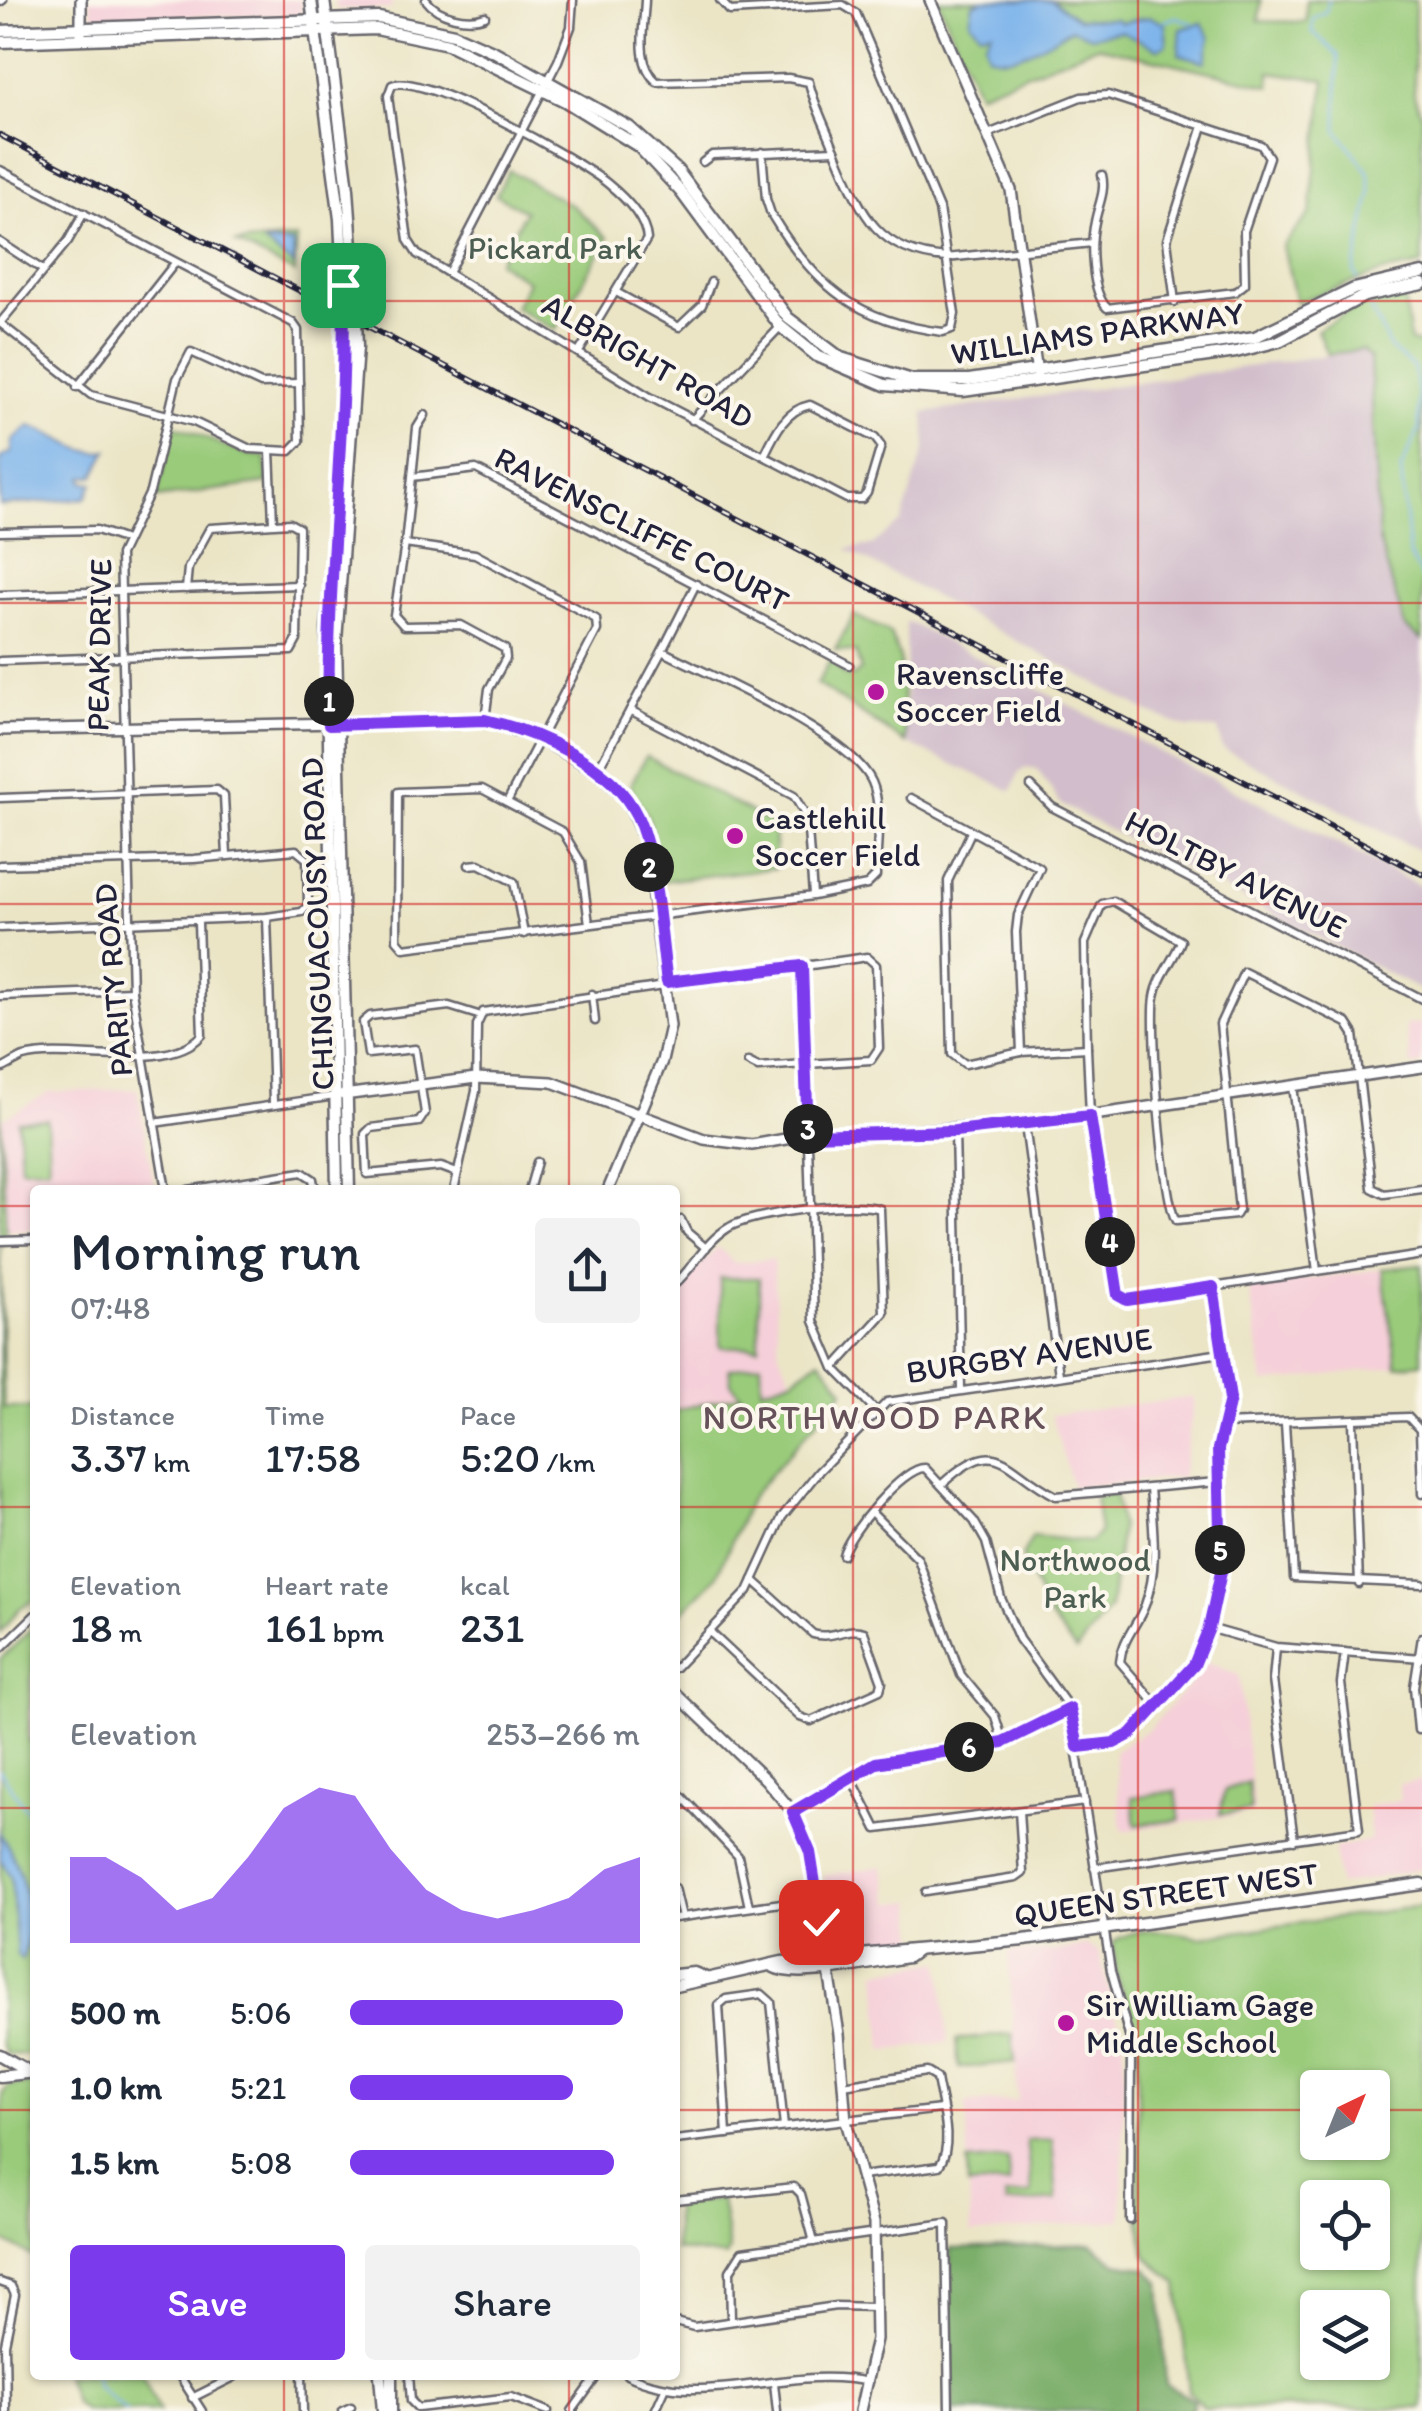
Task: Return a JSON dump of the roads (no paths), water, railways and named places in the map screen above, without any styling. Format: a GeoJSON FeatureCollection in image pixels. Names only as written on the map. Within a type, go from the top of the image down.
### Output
{"type":"FeatureCollection","features":[{"type":"Feature","properties":{"kind":"main road","name":"CHINGUACOUSY ROAD"},"geometry":{"type":"LineString","coordinates":[[311,0],[321,27],[348,188],[357,347],[336,628],[333,725]]}},
{"type":"Feature","properties":{"kind":"main road","name":"CHINGUACOUSY ROAD"},"geometry":{"type":"LineString","coordinates":[[324,0],[321,27],[340,219],[345,342],[345,416],[327,629],[333,725],[341,1095],[349,1185]]}},
{"type":"Feature","properties":{"kind":"main road","name":"WILLIAMS PARKWAY"},"geometry":{"type":"LineString","coordinates":[[0,31],[376,29],[423,36],[472,54],[546,85],[623,134],[653,159],[784,322],[842,358],[890,376],[954,382],[1037,375],[1255,337],[1350,296],[1422,273]]}},
{"type":"Feature","properties":{"kind":"main road","name":"WILLIAMS PARKWAY"},"geometry":{"type":"LineString","coordinates":[[0,42],[81,33]]}},
{"type":"Feature","properties":{"kind":"main road","name":"WILLIAMS PARKWAY"},"geometry":{"type":"LineString","coordinates":[[1382,286],[1422,284]]}},
{"type":"Feature","properties":{"kind":"main road","name":"CHINGUACOUSY ROAD"},"geometry":{"type":"LineString","coordinates":[[337,1185],[341,1095]]}},
{"type":"Feature","properties":{"kind":"main road","name":"QUEEN STREET WEST"},"geometry":{"type":"LineString","coordinates":[[680,1981],[906,1948],[916,1951],[1104,1928],[1422,1884]]}},
{"type":"Feature","properties":{"kind":"main road","name":"QUEEN STREET WEST"},"geometry":{"type":"LineString","coordinates":[[680,1980],[694,1973],[706,1978]]}},
{"type":"Feature","properties":{"kind":"main road"},"geometry":{"type":"LineString","coordinates":[[0,2055],[30,2070]]}},
{"type":"Feature","properties":{"kind":"main road"},"geometry":{"type":"LineString","coordinates":[[0,2076],[30,2072]]}},
{"type":"Feature","properties":{"kind":"main road"},"geometry":{"type":"LineString","coordinates":[[380,2380],[383,2411]]}},
{"type":"Feature","properties":{"kind":"main road"},"geometry":{"type":"LineString","coordinates":[[391,2380],[391,2411]]}},
{"type":"Feature","properties":{"kind":"street"},"geometry":{"type":"LineString","coordinates":[[81,0],[81,33]]}},
{"type":"Feature","properties":{"kind":"street"},"geometry":{"type":"LineString","coordinates":[[426,0],[434,10],[472,20],[485,16]]}},
{"type":"Feature","properties":{"kind":"street"},"geometry":{"type":"LineString","coordinates":[[448,272],[567,41],[572,0]]}},
{"type":"Feature","properties":{"kind":"street"},"geometry":{"type":"LineString","coordinates":[[645,0],[643,60],[647,74],[657,82],[809,82],[863,213],[876,231],[907,251],[946,258],[1020,254],[1092,243]]}},
{"type":"Feature","properties":{"kind":"street"},"geometry":{"type":"LineString","coordinates":[[720,0],[730,10],[843,5],[856,14],[938,208],[955,314],[952,329],[912,329],[856,309],[831,290],[771,214],[762,152]]}},
{"type":"Feature","properties":{"kind":"street"},"geometry":{"type":"LineString","coordinates":[[930,0],[1011,190],[1037,375]]}},
{"type":"Feature","properties":{"kind":"street","name":"ALBRIGHT ROAD"},"geometry":{"type":"LineString","coordinates":[[520,132],[426,88],[398,82],[390,90],[408,240],[416,254],[692,420],[764,456],[855,500],[867,492],[880,446],[875,438],[804,405],[775,430],[764,456]]}},
{"type":"Feature","properties":{"kind":"street"},"geometry":{"type":"LineString","coordinates":[[988,134],[1094,94],[1108,94],[1260,145],[1269,157],[1244,230],[1245,284],[1235,292],[1108,308],[1100,293],[1092,243],[1105,188],[1102,175]]}},
{"type":"Feature","properties":{"kind":"street"},"geometry":{"type":"LineString","coordinates":[[1176,302],[1167,240],[1203,126]]}},
{"type":"Feature","properties":{"kind":"street"},"geometry":{"type":"LineString","coordinates":[[520,132],[612,186],[644,225],[646,238],[579,352]]}},
{"type":"Feature","properties":{"kind":"street"},"geometry":{"type":"LineString","coordinates":[[702,162],[712,155],[835,150]]}},
{"type":"Feature","properties":{"kind":"street"},"geometry":{"type":"LineString","coordinates":[[0,170],[84,213],[175,263],[294,322],[299,446],[290,451],[250,448],[206,426],[77,387],[0,323],[68,242],[84,213]]}},
{"type":"Feature","properties":{"kind":"street"},"geometry":{"type":"LineString","coordinates":[[0,242],[43,270]]}},
{"type":"Feature","properties":{"kind":"street"},"geometry":{"type":"LineString","coordinates":[[77,387],[175,263]]}},
{"type":"Feature","properties":{"kind":"street"},"geometry":{"type":"LineString","coordinates":[[616,292],[679,327],[702,305],[711,282]]}},
{"type":"Feature","properties":{"kind":"street"},"geometry":{"type":"LineString","coordinates":[[692,420],[784,322]]}},
{"type":"Feature","properties":{"kind":"street","name":"PEAK DRIVE"},"geometry":{"type":"LineString","coordinates":[[124,764],[120,555],[150,492],[178,380],[191,352],[261,384],[299,383]]}},
{"type":"Feature","properties":{"kind":"street"},"geometry":{"type":"LineString","coordinates":[[425,415],[418,428],[394,615],[404,626],[461,624],[505,649],[506,658],[490,689],[485,720]]}},
{"type":"Feature","properties":{"kind":"street"},"geometry":{"type":"LineString","coordinates":[[270,450],[273,524]]}},
{"type":"Feature","properties":{"kind":"street","name":"RAVENSCLIFFE COURT"},"geometry":{"type":"LineString","coordinates":[[412,477],[476,470],[849,665]]}},
{"type":"Feature","properties":{"kind":"street"},"geometry":{"type":"LineString","coordinates":[[0,662],[290,652],[297,640],[300,528],[293,523],[210,528],[188,568],[186,590]]}},
{"type":"Feature","properties":{"kind":"street"},"geometry":{"type":"LineString","coordinates":[[0,532],[97,530],[126,540]]}},
{"type":"Feature","properties":{"kind":"street"},"geometry":{"type":"LineString","coordinates":[[404,544],[475,554],[596,619],[597,630],[508,801]]}},
{"type":"Feature","properties":{"kind":"street"},"geometry":{"type":"LineString","coordinates":[[597,771],[696,584]]}},
{"type":"Feature","properties":{"kind":"street"},"geometry":{"type":"LineString","coordinates":[[0,595],[298,586]]}},
{"type":"Feature","properties":{"kind":"street"},"geometry":{"type":"LineString","coordinates":[[589,924],[582,862],[573,842],[562,832],[482,789],[398,792],[397,940],[412,948],[813,896],[867,885],[876,876],[874,784],[850,756],[810,727],[662,651]]}},
{"type":"Feature","properties":{"kind":"street"},"geometry":{"type":"LineString","coordinates":[[630,710],[794,796],[808,818],[813,896]]}},
{"type":"Feature","properties":{"kind":"street"},"geometry":{"type":"LineString","coordinates":[[0,730],[485,720],[540,739],[597,771],[627,800],[638,818],[667,982],[668,1040],[610,1185]]}},
{"type":"Feature","properties":{"kind":"street","name":"PARITY ROAD"},"geometry":{"type":"LineString","coordinates":[[124,764],[132,991],[165,1185]]}},
{"type":"Feature","properties":{"kind":"street","name":"HOLTBY AVENUE"},"geometry":{"type":"LineString","coordinates":[[1031,786],[1052,807],[1422,999]]}},
{"type":"Feature","properties":{"kind":"street"},"geometry":{"type":"LineString","coordinates":[[0,798],[221,792],[227,856]]}},
{"type":"Feature","properties":{"kind":"street"},"geometry":{"type":"LineString","coordinates":[[912,798],[1040,868],[1039,878],[1018,916],[1016,932],[1021,1052]]}},
{"type":"Feature","properties":{"kind":"street"},"geometry":{"type":"LineString","coordinates":[[971,832],[948,882],[952,1054],[965,1064],[1021,1052],[1086,1048]]}},
{"type":"Feature","properties":{"kind":"street"},"geometry":{"type":"LineString","coordinates":[[0,866],[296,850],[306,856],[308,908],[266,917],[198,922],[0,928]]}},
{"type":"Feature","properties":{"kind":"street"},"geometry":{"type":"LineString","coordinates":[[469,865],[479,864],[514,882],[524,934]]}},
{"type":"Feature","properties":{"kind":"street"},"geometry":{"type":"LineString","coordinates":[[1422,1189],[1384,1194],[1372,1188],[1354,1034],[1347,1023],[1244,972],[1237,978],[1220,1024],[1240,1210],[1182,1223],[1172,1214],[1160,1106],[1155,994],[1181,940],[1108,900],[1102,904],[1085,942],[1086,1048],[1090,1116],[1118,1295],[1127,1300],[1422,1255]]}},
{"type":"Feature","properties":{"kind":"street"},"geometry":{"type":"LineString","coordinates":[[266,917],[273,1102]]}},
{"type":"Feature","properties":{"kind":"street"},"geometry":{"type":"LineString","coordinates":[[4,1068],[24,1057],[143,1054],[186,1047],[202,1035],[198,922]]}},
{"type":"Feature","properties":{"kind":"street"},"geometry":{"type":"LineString","coordinates":[[457,1173],[441,1167],[367,1174],[365,1134],[371,1128],[420,1122],[425,1113],[415,1048],[368,1054],[364,1022],[370,1016],[448,1006],[478,1015],[667,982],[867,958],[876,964],[876,1055],[871,1060],[758,1067],[748,1062]]}},
{"type":"Feature","properties":{"kind":"street"},"geometry":{"type":"LineString","coordinates":[[802,966],[814,1320],[834,1368],[876,1411]]}},
{"type":"Feature","properties":{"kind":"street"},"geometry":{"type":"LineString","coordinates":[[0,996],[132,991]]}},
{"type":"Feature","properties":{"kind":"street"},"geometry":{"type":"LineString","coordinates":[[592,994],[595,1021]]}},
{"type":"Feature","properties":{"kind":"street"},"geometry":{"type":"LineString","coordinates":[[455,1185],[476,1078],[478,1015]]}},
{"type":"Feature","properties":{"kind":"street"},"geometry":{"type":"LineString","coordinates":[[154,1123],[273,1102],[476,1078],[552,1082],[726,1143],[752,1145],[808,1135],[1025,1125],[1422,1067]]}},
{"type":"Feature","properties":{"kind":"street"},"geometry":{"type":"LineString","coordinates":[[1293,1086],[1317,1272]]}},
{"type":"Feature","properties":{"kind":"street"},"geometry":{"type":"LineString","coordinates":[[1025,1125],[1059,1375]]}},
{"type":"Feature","properties":{"kind":"street"},"geometry":{"type":"LineString","coordinates":[[955,1131],[961,1390]]}},
{"type":"Feature","properties":{"kind":"street"},"geometry":{"type":"LineString","coordinates":[[530,1185],[537,1162]]}},
{"type":"Feature","properties":{"kind":"street"},"geometry":{"type":"LineString","coordinates":[[220,1185],[302,1172],[313,1179],[314,1185]]}},
{"type":"Feature","properties":{"kind":"street"},"geometry":{"type":"LineString","coordinates":[[680,1278],[729,1226],[745,1219],[871,1206],[880,1209],[884,1314],[834,1368]]}},
{"type":"Feature","properties":{"kind":"street"},"geometry":{"type":"LineString","coordinates":[[681,1220],[687,1232],[706,1248]]}},
{"type":"Feature","properties":{"kind":"street"},"geometry":{"type":"LineString","coordinates":[[0,1240],[30,1240]]}},
{"type":"Feature","properties":{"kind":"street"},"geometry":{"type":"LineString","coordinates":[[1078,1747],[1123,1740],[1194,1665],[1209,1628],[1221,1572],[1217,1482],[1222,1424],[1230,1399],[1213,1287]]}},
{"type":"Feature","properties":{"kind":"street","name":"BURGBY AVENUE"},"geometry":{"type":"LineString","coordinates":[[680,1663],[753,1580],[782,1517],[876,1411],[892,1401],[1222,1353]]}},
{"type":"Feature","properties":{"kind":"street"},"geometry":{"type":"LineString","coordinates":[[1222,1424],[1408,1417],[1416,1421],[1422,1494]]}},
{"type":"Feature","properties":{"kind":"street"},"geometry":{"type":"LineString","coordinates":[[1353,1422],[1359,1584]]}},
{"type":"Feature","properties":{"kind":"street"},"geometry":{"type":"LineString","coordinates":[[1285,1424],[1290,1573],[1301,1581],[1422,1584]]}},
{"type":"Feature","properties":{"kind":"street"},"geometry":{"type":"LineString","coordinates":[[942,1484],[963,1464],[990,1455],[1006,1459],[1034,1484],[1056,1496],[1217,1482]]}},
{"type":"Feature","properties":{"kind":"street"},"geometry":{"type":"LineString","coordinates":[[843,1555],[848,1537],[871,1512],[914,1469],[925,1468],[986,1542],[1001,1598],[1018,1639],[1070,1709],[1104,1928],[1131,2048],[1130,2220]]}},
{"type":"Feature","properties":{"kind":"street"},"geometry":{"type":"LineString","coordinates":[[1150,1488],[1155,1571],[1144,1610],[1121,1648],[1120,1662],[1157,1704]]}},
{"type":"Feature","properties":{"kind":"street"},"geometry":{"type":"LineString","coordinates":[[871,1512],[918,1559],[962,1674],[995,1716],[1003,1742]]}},
{"type":"Feature","properties":{"kind":"street"},"geometry":{"type":"LineString","coordinates":[[710,1632],[800,1717],[811,1721],[880,1690],[882,1682],[864,1632],[856,1629],[825,1638],[813,1634],[753,1580]]}},
{"type":"Feature","properties":{"kind":"street"},"geometry":{"type":"LineString","coordinates":[[0,1649],[30,1620]]}},
{"type":"Feature","properties":{"kind":"street"},"geometry":{"type":"LineString","coordinates":[[1209,1628],[1276,1648],[1420,1658]]}},
{"type":"Feature","properties":{"kind":"street"},"geometry":{"type":"LineString","coordinates":[[1418,1730],[1414,1687],[1422,1637]]}},
{"type":"Feature","properties":{"kind":"street"},"geometry":{"type":"LineString","coordinates":[[1276,1648],[1273,1680],[1294,1840]]}},
{"type":"Feature","properties":{"kind":"street"},"geometry":{"type":"LineString","coordinates":[[1094,1868],[1351,1834],[1361,1825],[1341,1683],[1345,1652]]}},
{"type":"Feature","properties":{"kind":"street"},"geometry":{"type":"LineString","coordinates":[[680,1698],[793,1812],[810,1852],[846,2121],[874,2233],[877,2307],[868,2382],[860,2411]]}},
{"type":"Feature","properties":{"kind":"street"},"geometry":{"type":"LineString","coordinates":[[793,1812],[876,1763],[1003,1742],[1070,1709]]}},
{"type":"Feature","properties":{"kind":"street"},"geometry":{"type":"LineString","coordinates":[[851,1777],[877,1829],[1085,1802]]}},
{"type":"Feature","properties":{"kind":"street"},"geometry":{"type":"LineString","coordinates":[[680,1794],[738,1856],[748,1908]]}},
{"type":"Feature","properties":{"kind":"street"},"geometry":{"type":"LineString","coordinates":[[926,1892],[1016,1878],[1023,1873],[1019,1811]]}},
{"type":"Feature","properties":{"kind":"street"},"geometry":{"type":"LineString","coordinates":[[680,1918],[817,1898]]}},
{"type":"Feature","properties":{"kind":"street"},"geometry":{"type":"LineString","coordinates":[[727,2134],[718,2010],[723,2000],[744,1996],[765,1995],[771,2002],[784,2127]]}},
{"type":"Feature","properties":{"kind":"street"},"geometry":{"type":"LineString","coordinates":[[842,2085],[927,2072],[937,2078],[947,2150],[939,2166],[861,2176]]}},
{"type":"Feature","properties":{"kind":"street"},"geometry":{"type":"LineString","coordinates":[[680,2139],[942,2109]]}},
{"type":"Feature","properties":{"kind":"street"},"geometry":{"type":"LineString","coordinates":[[680,2199],[794,2187],[802,2194],[814,2242]]}},
{"type":"Feature","properties":{"kind":"street"},"geometry":{"type":"LineString","coordinates":[[730,2321],[730,2271],[736,2256],[946,2223],[949,2411]]}},
{"type":"Feature","properties":{"kind":"street"},"geometry":{"type":"LineString","coordinates":[[0,2282],[11,2286],[15,2295],[5,2344],[6,2411]]}},
{"type":"Feature","properties":{"kind":"street"},"geometry":{"type":"LineString","coordinates":[[680,2323],[694,2327],[836,2306],[877,2307]]}},
{"type":"Feature","properties":{"kind":"street"},"geometry":{"type":"LineString","coordinates":[[640,2380],[664,2389],[718,2393],[836,2376],[868,2382]]}},
{"type":"Feature","properties":{"kind":"street"},"geometry":{"type":"LineString","coordinates":[[182,2380],[202,2411]]}},
{"type":"Feature","properties":{"kind":"street"},"geometry":{"type":"LineString","coordinates":[[192,2398],[228,2380]]}},
{"type":"Feature","properties":{"kind":"street"},"geometry":{"type":"LineString","coordinates":[[302,2380],[303,2411]]}},
{"type":"Feature","properties":{"kind":"street"},"geometry":{"type":"LineString","coordinates":[[409,2380],[411,2401],[418,2408],[511,2397],[548,2411]]}},
{"type":"Feature","properties":{"kind":"street"},"geometry":{"type":"LineString","coordinates":[[572,2411],[594,2380]]}},
{"type":"Feature","properties":{"kind":"street"},"geometry":{"type":"LineString","coordinates":[[774,2384],[777,2411]]}},
{"type":"Feature","properties":{"kind":"street"},"geometry":{"type":"LineString","coordinates":[[655,2411],[664,2389]]}},
{"type":"Feature","properties":{"kind":"street"},"geometry":{"type":"LineString","coordinates":[[342,2411],[351,2407]]}},
{"type":"Feature","properties":{"kind":"water"},"geometry":{"type":"Polygon","coordinates":[[[983,0],[1051,0],[1078,19],[1117,19],[1120,23],[1150,17],[1165,24],[1167,44],[1158,49],[1121,31],[1091,36],[1072,29],[1020,55],[999,58],[988,55],[985,43],[992,31],[981,33],[970,21],[973,4],[983,0]]]}},
{"type":"Feature","properties":{"kind":"water"},"geometry":{"type":"Polygon","coordinates":[[[1202,23],[1210,38],[1205,62],[1179,54],[1181,29],[1202,23]]]}},
{"type":"Feature","properties":{"kind":"water"},"geometry":{"type":"Polygon","coordinates":[[[264,243],[293,243],[294,266],[264,243]]]}},
{"type":"Feature","properties":{"kind":"water"},"geometry":{"type":"Polygon","coordinates":[[[29,426],[89,451],[108,450],[94,476],[83,477],[84,482],[93,483],[86,498],[0,506],[0,458],[12,452],[12,441],[29,426]]]}},
{"type":"Feature","properties":{"kind":"water"},"geometry":{"type":"Polygon","coordinates":[[[0,1833],[26,1894],[29,1928],[22,1960],[17,1955],[11,1877],[0,1859],[0,1833]]]}},
{"type":"Feature","properties":{"kind":"waterway"},"geometry":{"type":"LineString","coordinates":[[1328,0],[1326,12],[1313,18],[1312,31],[1338,55],[1337,130],[1368,171],[1371,193],[1354,272],[1358,279]]}},
{"type":"Feature","properties":{"kind":"waterway"},"geometry":{"type":"LineString","coordinates":[[1163,22],[1176,17],[1193,23]]}},
{"type":"Feature","properties":{"kind":"waterway"},"geometry":{"type":"LineString","coordinates":[[1369,304],[1390,348],[1414,368],[1419,429],[1401,469],[1409,554],[1422,578]]}},
{"type":"Feature","properties":{"kind":"waterway"},"geometry":{"type":"LineString","coordinates":[[0,1771],[30,1815]]}},
{"type":"Feature","properties":{"kind":"waterway"},"geometry":{"type":"LineString","coordinates":[[96,2380],[97,2386],[126,2411]]}},
{"type":"Feature","properties":{"kind":"railway"},"geometry":{"type":"LineString","coordinates":[[0,135],[1422,874]]}},
{"type":"Feature","properties":{"kind":"place","name":"Ravenscliffe Soccer Field"},"geometry":{"type":"Point","coordinates":[876,692]}},
{"type":"Feature","properties":{"kind":"place","name":"Castlehill Soccer Field"},"geometry":{"type":"Point","coordinates":[735,836]}},
{"type":"Feature","properties":{"kind":"place","name":"Sir William Gage Middle School"},"geometry":{"type":"Point","coordinates":[1066,2023]}},
{"type":"Feature","properties":{"kind":"district","name":"NORTHWOOD PARK"},"geometry":{"type":"Point","coordinates":[875,1417]}},
{"type":"Feature","properties":{"kind":"park label","name":"Pickard Park"},"geometry":{"type":"Point","coordinates":[555,248]}},
{"type":"Feature","properties":{"kind":"park label","name":"Northwood Park"},"geometry":{"type":"Point","coordinates":[1075,1578]}}]}
